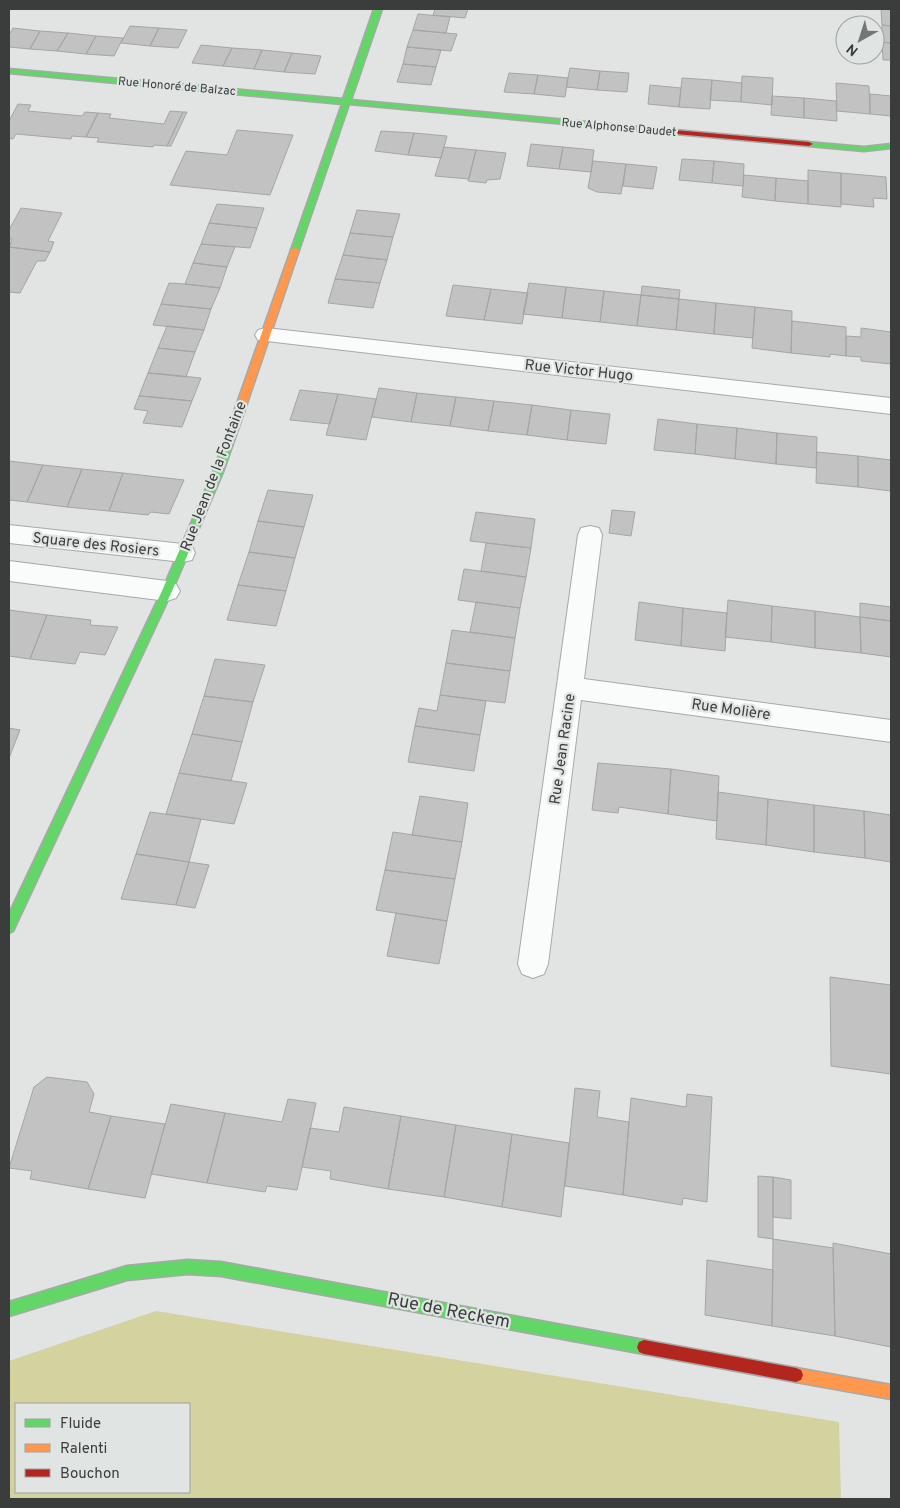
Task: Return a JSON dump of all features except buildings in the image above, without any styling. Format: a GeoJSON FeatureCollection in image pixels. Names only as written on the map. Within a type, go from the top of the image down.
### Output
{"type":"FeatureCollection","features":[{"type":"Feature","properties":{"kind":"street","name":"Rue Jean de la Fontaine"},"geometry":{"type":"LineString","coordinates":[[9,927],[167,591],[218,472],[378,9]]}},
{"type":"Feature","properties":{"kind":"street","name":"Rue Honoré de Balzac"},"geometry":{"type":"LineString","coordinates":[[9,71],[346,102]]}},
{"type":"Feature","properties":{"kind":"street","name":"Rue Alphonse Daudet"},"geometry":{"type":"LineString","coordinates":[[346,102],[838,147],[864,149],[891,146]]}},
{"type":"Feature","properties":{"kind":"street","name":"Rue Victor Hugo"},"geometry":{"type":"LineString","coordinates":[[266,335],[891,406]]}},
{"type":"Feature","properties":{"kind":"street","name":"Square des Rosiers"},"geometry":{"type":"LineString","coordinates":[[9,534],[183,554]]}},
{"type":"Feature","properties":{"kind":"street","name":"Rue Jean Racine"},"geometry":{"type":"LineString","coordinates":[[533,964],[590,535]]}},
{"type":"Feature","properties":{"kind":"street"},"geometry":{"type":"LineString","coordinates":[[9,571],[167,591]]}},
{"type":"Feature","properties":{"kind":"street","name":"Rue Molière"},"geometry":{"type":"LineString","coordinates":[[570,688],[891,730]]}},
{"type":"Feature","properties":{"kind":"street","name":"Rue de Reckem"},"geometry":{"type":"LineString","coordinates":[[9,1309],[127,1273],[188,1267],[221,1269],[891,1392]]}},
{"type":"Feature","properties":{"kind":"shaded area"},"geometry":{"type":"Polygon","coordinates":[[[156,1311],[839,1422],[841,1499],[9,1499],[9,1361],[156,1311]]]}},
{"type":"Feature","properties":{"kind":"traffic: fast"},"geometry":{"type":"LineString","coordinates":[[295,250],[378,9]]}},
{"type":"Feature","properties":{"kind":"traffic: fast"},"geometry":{"type":"LineString","coordinates":[[9,71],[610,126]]}},
{"type":"Feature","properties":{"kind":"traffic: fast"},"geometry":{"type":"LineString","coordinates":[[809,144],[864,149],[891,146]]}},
{"type":"Feature","properties":{"kind":"traffic: fast"},"geometry":{"type":"LineString","coordinates":[[9,927],[167,591],[218,472],[239,412]]}},
{"type":"Feature","properties":{"kind":"traffic: fast"},"geometry":{"type":"LineString","coordinates":[[9,1309],[127,1273],[188,1267],[221,1269],[644,1347]]}},
{"type":"Feature","properties":{"kind":"traffic: slow"},"geometry":{"type":"LineString","coordinates":[[239,412],[295,250]]}},
{"type":"Feature","properties":{"kind":"traffic: slow"},"geometry":{"type":"LineString","coordinates":[[796,1375],[891,1392]]}},
{"type":"Feature","properties":{"kind":"traffic: jam"},"geometry":{"type":"LineString","coordinates":[[610,126],[809,144]]}},
{"type":"Feature","properties":{"kind":"traffic: jam"},"geometry":{"type":"LineString","coordinates":[[644,1347],[796,1375]]}}]}
